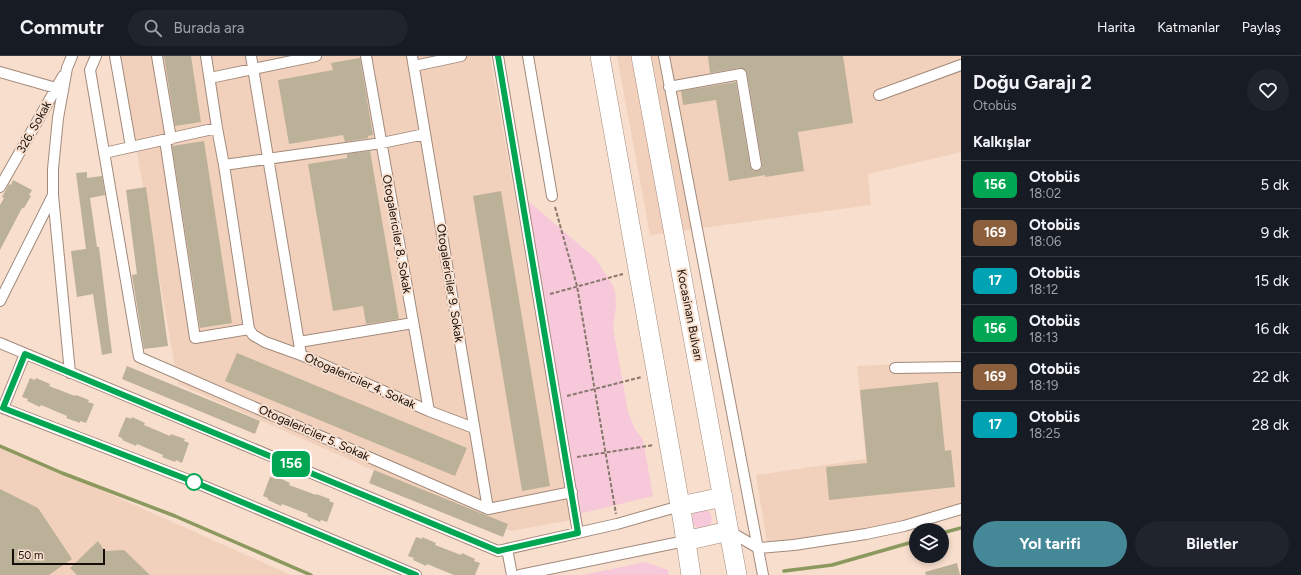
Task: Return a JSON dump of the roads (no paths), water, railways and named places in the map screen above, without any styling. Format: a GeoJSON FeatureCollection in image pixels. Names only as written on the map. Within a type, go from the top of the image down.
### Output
{"type":"FeatureCollection","features":[{"type":"Feature","properties":{"kind":"highway"},"geometry":{"type":"LineString","coordinates":[[600,56],[639,270],[691,575]]}},
{"type":"Feature","properties":{"kind":"highway","name":"Kocasinan Bulvarı"},"geometry":{"type":"LineString","coordinates":[[641,56],[737,575]]}},
{"type":"Feature","properties":{"kind":"highway"},"geometry":{"type":"LineString","coordinates":[[680,506],[723,497]]}},
{"type":"Feature","properties":{"kind":"highway"},"geometry":{"type":"LineString","coordinates":[[686,541],[729,531]]}},
{"type":"Feature","properties":{"kind":"street"},"geometry":{"type":"LineString","coordinates":[[70,373],[52,195],[56,136],[62,92],[72,56]]}},
{"type":"Feature","properties":{"kind":"street"},"geometry":{"type":"LineString","coordinates":[[96,56],[90,70],[104,153],[217,128]]}},
{"type":"Feature","properties":{"kind":"street"},"geometry":{"type":"LineString","coordinates":[[116,56],[131,147]]}},
{"type":"Feature","properties":{"kind":"street"},"geometry":{"type":"LineString","coordinates":[[157,56],[195,338],[249,329],[206,56]]}},
{"type":"Feature","properties":{"kind":"street"},"geometry":{"type":"LineString","coordinates":[[251,56],[301,355]]}},
{"type":"Feature","properties":{"kind":"street"},"geometry":{"type":"LineString","coordinates":[[210,78],[316,56]]}},
{"type":"Feature","properties":{"kind":"street","name":"Otogalericiler 8. Sokak"},"geometry":{"type":"LineString","coordinates":[[366,56],[429,411]]}},
{"type":"Feature","properties":{"kind":"street"},"geometry":{"type":"LineString","coordinates":[[413,61],[461,56]]}},
{"type":"Feature","properties":{"kind":"street"},"geometry":{"type":"LineString","coordinates":[[498,56],[578,533]]}},
{"type":"Feature","properties":{"kind":"street"},"geometry":{"type":"LineString","coordinates":[[528,56],[552,196]]}},
{"type":"Feature","properties":{"kind":"street"},"geometry":{"type":"LineString","coordinates":[[664,56],[763,575]]}},
{"type":"Feature","properties":{"kind":"street","name":"Otogalericiler 9. Sokak"},"geometry":{"type":"LineString","coordinates":[[413,61],[488,509]]}},
{"type":"Feature","properties":{"kind":"street"},"geometry":{"type":"LineString","coordinates":[[879,94],[961,65]]}},
{"type":"Feature","properties":{"kind":"street","name":"326. Sokak"},"geometry":{"type":"LineString","coordinates":[[0,187],[68,68]]}},
{"type":"Feature","properties":{"kind":"street"},"geometry":{"type":"LineString","coordinates":[[0,72],[56,88]]}},
{"type":"Feature","properties":{"kind":"street"},"geometry":{"type":"LineString","coordinates":[[669,87],[741,74],[756,165]]}},
{"type":"Feature","properties":{"kind":"street"},"geometry":{"type":"LineString","coordinates":[[224,165],[382,143],[425,134]]}},
{"type":"Feature","properties":{"kind":"street","name":"Otogalericiler 5. Sokak"},"geometry":{"type":"LineString","coordinates":[[104,153],[139,357],[488,509]]}},
{"type":"Feature","properties":{"kind":"street"},"geometry":{"type":"LineString","coordinates":[[0,301],[52,195]]}},
{"type":"Feature","properties":{"kind":"street"},"geometry":{"type":"LineString","coordinates":[[299,342],[413,323]]}},
{"type":"Feature","properties":{"kind":"street","name":"Otogalericiler 4. Sokak"},"geometry":{"type":"LineString","coordinates":[[249,329],[253,335],[265,342],[301,355],[429,411],[474,428]]}},
{"type":"Feature","properties":{"kind":"street"},"geometry":{"type":"LineString","coordinates":[[0,343],[498,551],[617,524],[680,506]]}},
{"type":"Feature","properties":{"kind":"street"},"geometry":{"type":"LineString","coordinates":[[25,354],[2,407],[194,482],[416,575]]}},
{"type":"Feature","properties":{"kind":"street"},"geometry":{"type":"LineString","coordinates":[[895,368],[961,366]]}},
{"type":"Feature","properties":{"kind":"street"},"geometry":{"type":"LineString","coordinates":[[488,509],[572,492]]}},
{"type":"Feature","properties":{"kind":"street"},"geometry":{"type":"LineString","coordinates":[[729,531],[758,548],[830,540],[866,534],[904,526],[961,509]]}},
{"type":"Feature","properties":{"kind":"street"},"geometry":{"type":"LineString","coordinates":[[520,575],[686,541]]}},
{"type":"Feature","properties":{"kind":"street"},"geometry":{"type":"LineString","coordinates":[[507,549],[512,575]]}},
{"type":"Feature","properties":{"kind":"waterway"},"geometry":{"type":"LineString","coordinates":[[0,446],[62,473],[175,516],[311,575]]}},
{"type":"Feature","properties":{"kind":"waterway"},"geometry":{"type":"LineString","coordinates":[[949,531],[961,528]]}},
{"type":"Feature","properties":{"kind":"waterway"},"geometry":{"type":"LineString","coordinates":[[784,571],[832,565],[909,543]]}}]}
